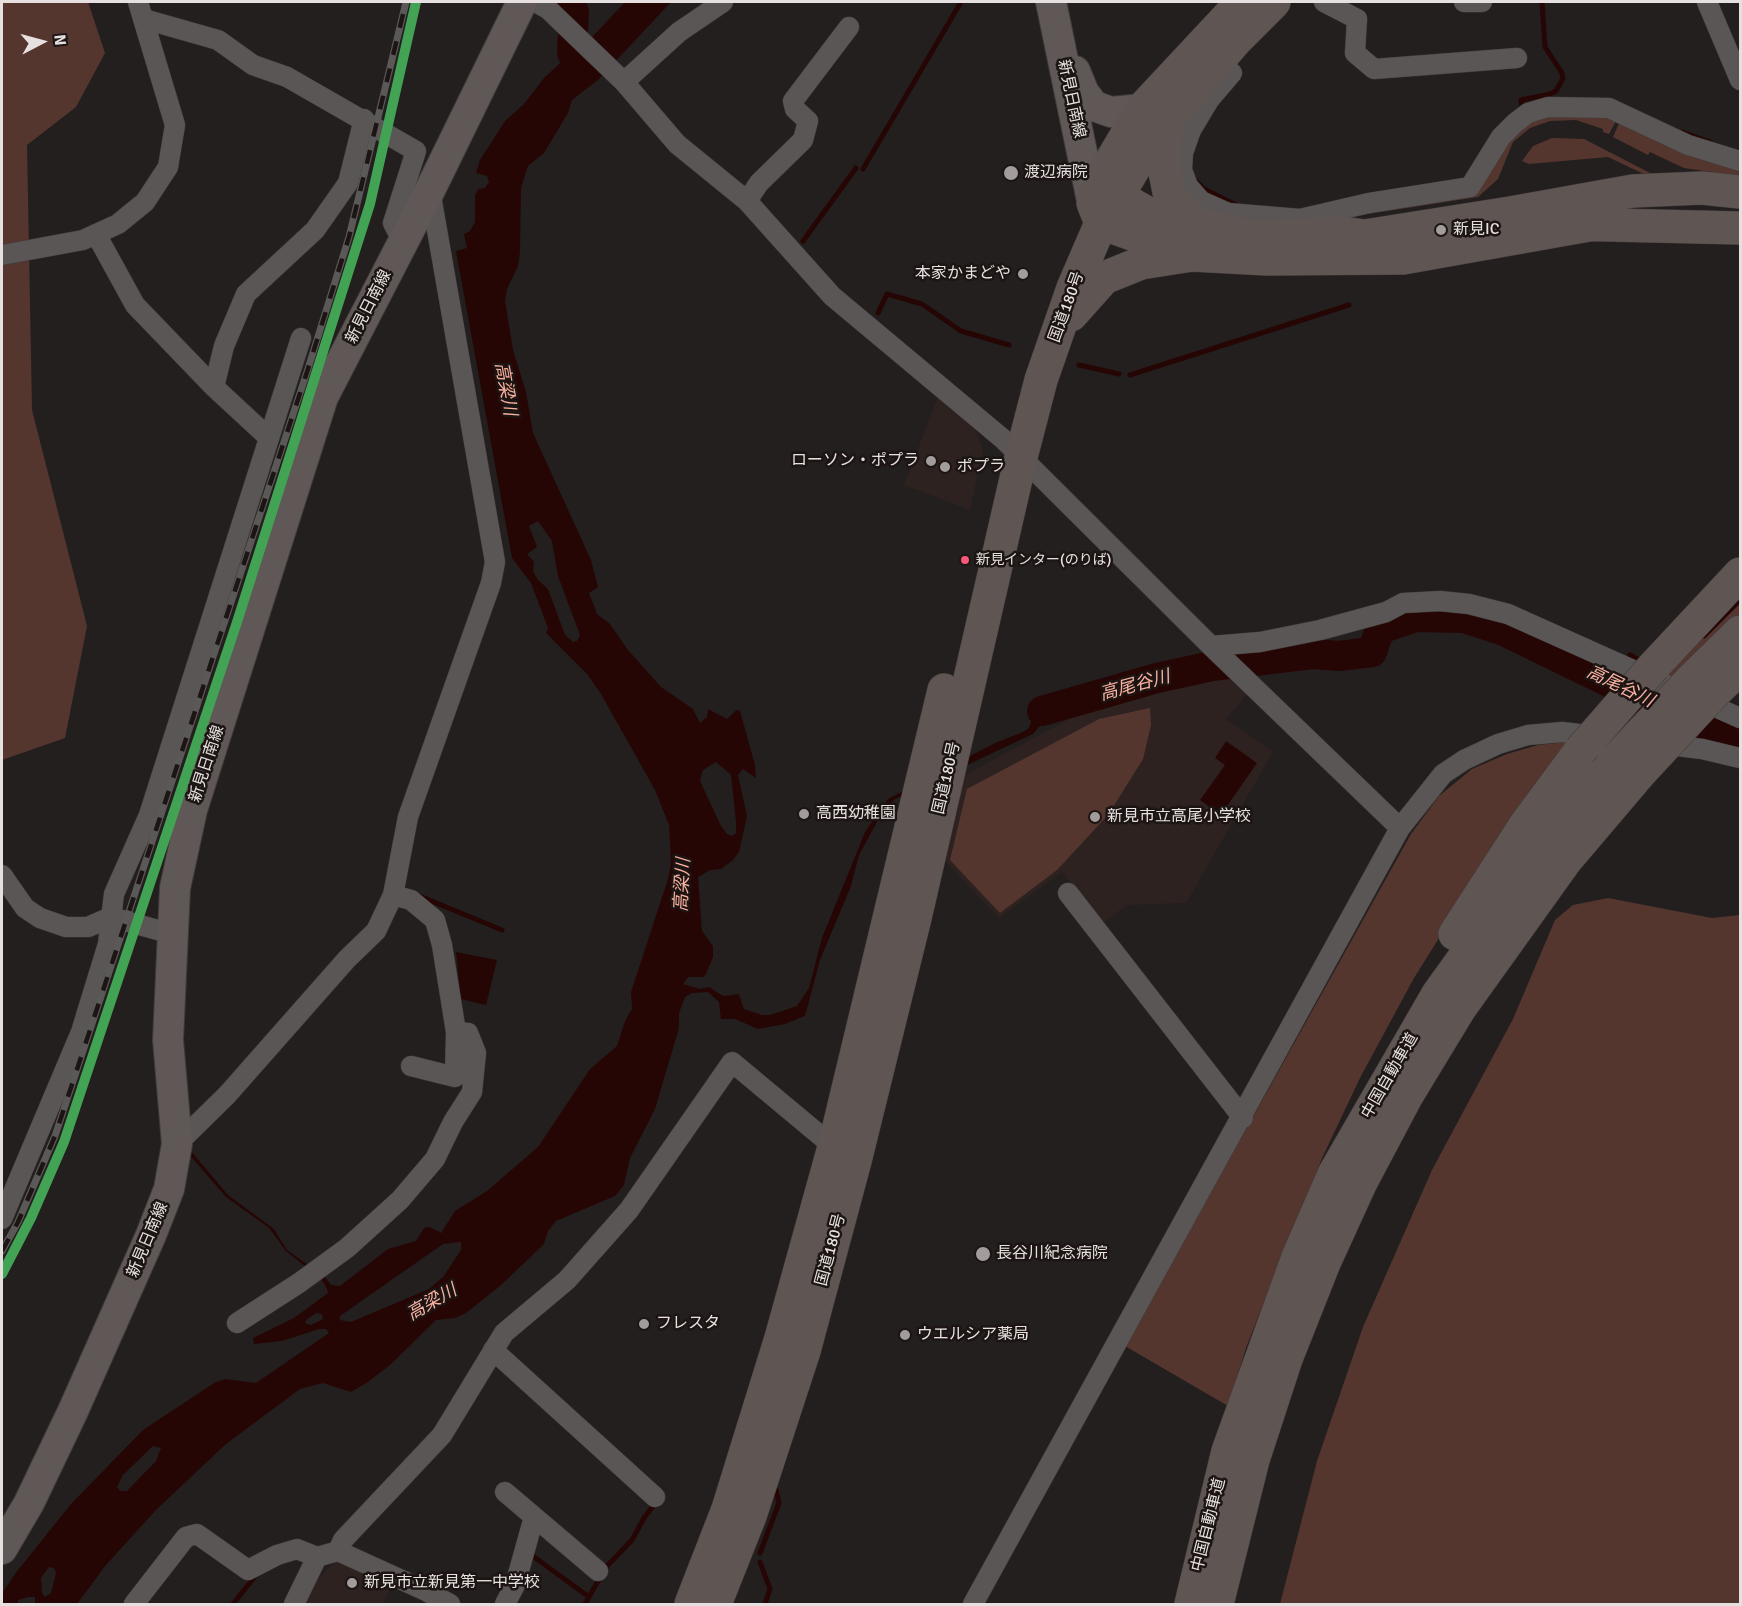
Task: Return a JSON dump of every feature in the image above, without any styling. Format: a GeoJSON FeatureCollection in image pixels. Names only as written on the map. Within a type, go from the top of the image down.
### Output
{"type":"FeatureCollection","features":[{"type":"Feature","properties":{"kind":"highway","name":"国道180号"},"geometry":{"type":"LineString","coordinates":[[715,1605],[750,1516],[804,1351],[855,1161],[957,734],[1012,448],[1027,352],[1059,265],[1103,205],[1156,113],[1242,2]]}},
{"type":"Feature","properties":{"kind":"highway","name":"国道180号"},"geometry":{"type":"LineString","coordinates":[[1156,113],[1217,61],[1274,2]]}},
{"type":"Feature","properties":{"kind":"highway"},"geometry":{"type":"LineString","coordinates":[[1156,113],[1165,141],[1165,172],[1170,197],[1197,241]]}},
{"type":"Feature","properties":{"kind":"highway"},"geometry":{"type":"LineString","coordinates":[[1588,211],[1633,190],[1702,188],[1740,192]]}},
{"type":"Feature","properties":{"kind":"highway"},"geometry":{"type":"LineString","coordinates":[[1702,188],[1740,202]]}},
{"type":"Feature","properties":{"kind":"highway"},"geometry":{"type":"LineString","coordinates":[[1057,333],[1082,300],[1104,278],[1197,241],[1255,237],[1348,245],[1363,221],[1509,199],[1672,227],[1740,251]]}},
{"type":"Feature","properties":{"kind":"highway","name":"国道180号"},"geometry":{"type":"LineString","coordinates":[[692,1605],[728,1509],[781,1338],[834,1147],[929,754],[1012,448],[1041,380],[1103,205]]}},
{"type":"Feature","properties":{"kind":"highway"},"geometry":{"type":"LineString","coordinates":[[1103,205],[1149,214],[1197,241]]}},
{"type":"Feature","properties":{"kind":"highway"},"geometry":{"type":"LineString","coordinates":[[1672,227],[1740,228]]}},
{"type":"Feature","properties":{"kind":"highway"},"geometry":{"type":"LineString","coordinates":[[1334,1173],[1392,1042],[1439,961],[1526,824],[1580,751],[1654,666],[1740,574]]}},
{"type":"Feature","properties":{"kind":"highway","name":"中国自動車道"},"geometry":{"type":"LineString","coordinates":[[1191,1605],[1228,1451],[1265,1342],[1334,1173],[1438,994],[1545,845],[1626,769],[1704,686],[1740,632]]}},
{"type":"Feature","properties":{"kind":"highway","name":"中国自動車道"},"geometry":{"type":"LineString","coordinates":[[1704,686],[1740,668]]}},
{"type":"Feature","properties":{"kind":"highway","name":"中国自動車道"},"geometry":{"type":"LineString","coordinates":[[1217,1605],[1253,1460],[1286,1359],[1324,1263],[1361,1182],[1406,1097],[1460,1008],[1566,860],[1626,769]]}},
{"type":"Feature","properties":{"kind":"main road","name":"新見日南線"},"geometry":{"type":"LineString","coordinates":[[1051,2],[1103,205]]}},
{"type":"Feature","properties":{"kind":"main road"},"geometry":{"type":"LineString","coordinates":[[1057,2],[1076,77],[1094,106],[1111,112],[1156,113]]}},
{"type":"Feature","properties":{"kind":"main road","name":"新見日南線"},"geometry":{"type":"LineString","coordinates":[[2,1549],[34,1493],[151,1235],[169,1189],[177,1144],[168,1040],[175,888],[192,810],[324,397],[402,240],[535,4]]}},
{"type":"Feature","properties":{"kind":"street"},"geometry":{"type":"LineString","coordinates":[[624,82],[679,32],[723,2]]}},
{"type":"Feature","properties":{"kind":"street"},"geometry":{"type":"LineString","coordinates":[[1324,2],[1357,19],[1354,52],[1374,69],[1517,58]]}},
{"type":"Feature","properties":{"kind":"street"},"geometry":{"type":"LineString","coordinates":[[1464,2],[1482,2]]}},
{"type":"Feature","properties":{"kind":"street"},"geometry":{"type":"LineString","coordinates":[[1707,2],[1740,80]]}},
{"type":"Feature","properties":{"kind":"street"},"geometry":{"type":"LineString","coordinates":[[535,4],[624,82],[677,144],[747,201],[832,296],[1012,448],[1400,828]]}},
{"type":"Feature","properties":{"kind":"street"},"geometry":{"type":"LineString","coordinates":[[141,10],[218,39],[253,65],[287,77],[364,119],[416,151],[393,223],[402,240]]}},
{"type":"Feature","properties":{"kind":"street"},"geometry":{"type":"LineString","coordinates":[[2,255],[61,246],[118,224],[145,202],[168,167],[175,125],[141,10]]}},
{"type":"Feature","properties":{"kind":"street"},"geometry":{"type":"LineString","coordinates":[[747,201],[759,183],[803,140],[808,121],[795,109],[793,101],[849,27]]}},
{"type":"Feature","properties":{"kind":"street"},"geometry":{"type":"LineString","coordinates":[[1217,61],[1232,73],[1209,100],[1191,130],[1183,153],[1182,170],[1188,186],[1201,201],[1228,213],[1300,219],[1369,204],[1470,187],[1508,130],[1528,113],[1548,107],[1609,108],[1688,146],[1736,155]]}},
{"type":"Feature","properties":{"kind":"street"},"geometry":{"type":"LineString","coordinates":[[214,387],[224,346],[246,294],[315,230],[348,183],[364,119]]}},
{"type":"Feature","properties":{"kind":"street"},"geometry":{"type":"LineString","coordinates":[[177,1144],[227,1095],[347,959],[376,931],[393,895],[408,817],[491,583],[495,562],[430,190]]}},
{"type":"Feature","properties":{"kind":"street"},"geometry":{"type":"LineString","coordinates":[[96,234],[135,305],[214,387],[268,437]]}},
{"type":"Feature","properties":{"kind":"street"},"geometry":{"type":"LineString","coordinates":[[2,1219],[81,1032],[108,944],[114,894],[149,815],[301,338]]}},
{"type":"Feature","properties":{"kind":"street"},"geometry":{"type":"LineString","coordinates":[[1216,650],[1320,630],[1386,612],[1403,603],[1440,601],[1460,603],[1508,614],[1740,718]]}},
{"type":"Feature","properties":{"kind":"street"},"geometry":{"type":"LineString","coordinates":[[973,1605],[1400,828],[1443,774],[1464,760],[1498,744],[1528,735],[1562,732],[1702,749],[1740,758]]}},
{"type":"Feature","properties":{"kind":"street"},"geometry":{"type":"LineString","coordinates":[[2,875],[25,908],[40,918],[66,927],[88,927],[111,917],[172,934]]}},
{"type":"Feature","properties":{"kind":"street"},"geometry":{"type":"LineString","coordinates":[[1068,893],[1242,1118]]}},
{"type":"Feature","properties":{"kind":"street"},"geometry":{"type":"LineString","coordinates":[[393,895],[411,900],[435,920],[442,945],[456,1032],[455,1077],[411,1066]]}},
{"type":"Feature","properties":{"kind":"street"},"geometry":{"type":"LineString","coordinates":[[237,1323],[299,1283],[347,1248],[400,1200],[435,1159],[453,1122],[472,1092],[476,1053],[468,1033],[456,1032]]}},
{"type":"Feature","properties":{"kind":"street"},"geometry":{"type":"LineString","coordinates":[[338,1551],[343,1540],[442,1435],[504,1333],[567,1280],[629,1210],[732,1062],[834,1147]]}},
{"type":"Feature","properties":{"kind":"street"},"geometry":{"type":"LineString","coordinates":[[494,1350],[655,1497]]}},
{"type":"Feature","properties":{"kind":"street"},"geometry":{"type":"LineString","coordinates":[[505,1492],[598,1571]]}},
{"type":"Feature","properties":{"kind":"street"},"geometry":{"type":"LineString","coordinates":[[505,1605],[515,1585],[534,1517]]}},
{"type":"Feature","properties":{"kind":"street"},"geometry":{"type":"LineString","coordinates":[[134,1605],[186,1537],[197,1534],[248,1570],[277,1555],[297,1550],[317,1557],[338,1551],[426,1591],[450,1605]]}},
{"type":"Feature","properties":{"kind":"street"},"geometry":{"type":"LineString","coordinates":[[294,1605],[317,1557]]}},
{"type":"Feature","properties":{"kind":"shaded area"},"geometry":{"type":"Polygon","coordinates":[[[2,2],[88,2],[105,53],[76,107],[27,145],[32,410],[87,626],[65,738],[2,760],[2,2]]]}},
{"type":"Feature","properties":{"kind":"shaded area"},"geometry":{"type":"Polygon","coordinates":[[[1569,111],[1617,119],[1609,134],[1603,132],[1603,129],[1576,120],[1550,121],[1530,128],[1513,142],[1498,179],[1478,197],[1361,215],[1312,227],[1263,227],[1228,218],[1467,193],[1497,155],[1532,118],[1569,111]]]}},
{"type":"Feature","properties":{"kind":"shaded area"},"geometry":{"type":"Polygon","coordinates":[[[1620,121],[1704,161],[1740,166],[1740,176],[1684,168],[1650,152],[1648,155],[1613,137],[1620,121]]]}},
{"type":"Feature","properties":{"kind":"shaded area"},"geometry":{"type":"Polygon","coordinates":[[[1552,138],[1584,139],[1654,175],[1650,177],[1608,157],[1529,164],[1522,161],[1533,146],[1552,138]]]}},
{"type":"Feature","properties":{"kind":"shaded area","name":"ポプラ"},"geometry":{"type":"Polygon","coordinates":[[[939,394],[976,431],[983,449],[970,510],[904,485],[939,394]]]}},
{"type":"Feature","properties":{"kind":"shaded area"},"geometry":{"type":"Polygon","coordinates":[[[1740,591],[1740,614],[1673,678],[1662,673],[1740,591]]]}},
{"type":"Feature","properties":{"kind":"shaded area","name":"新見市立高尾小学校"},"geometry":{"type":"Polygon","coordinates":[[[1225,673],[1249,692],[1226,719],[1273,752],[1186,903],[1126,905],[1104,923],[1062,872],[999,918],[944,860],[965,775],[1069,719],[1165,685],[1225,673]]]}},
{"type":"Feature","properties":{"kind":"shaded area"},"geometry":{"type":"Polygon","coordinates":[[[1150,708],[1151,725],[1143,759],[1108,815],[1057,870],[1000,913],[950,860],[967,789],[1099,719],[1150,708]]]}},
{"type":"Feature","properties":{"kind":"shaded area"},"geometry":{"type":"Polygon","coordinates":[[[1575,741],[1466,895],[1414,978],[1361,1076],[1323,1156],[1281,1259],[1246,1348],[1228,1406],[1125,1346],[1411,834],[1439,796],[1472,769],[1507,754],[1538,745],[1575,741]]]}},
{"type":"Feature","properties":{"kind":"shaded area"},"geometry":{"type":"Polygon","coordinates":[[[1608,898],[1712,918],[1740,915],[1740,1604],[1280,1604],[1317,1461],[1363,1327],[1432,1170],[1513,1019],[1555,920],[1573,905],[1608,898]]]}},
{"type":"Feature","properties":{"kind":"shaded area","name":"新見市立新見第一中学校"},"geometry":{"type":"Polygon","coordinates":[[[339,1558],[392,1585],[383,1604],[305,1604],[316,1581],[339,1558]]]}},
{"type":"Feature","properties":{"kind":"water","name":"高梁川"},"geometry":{"type":"Polygon","coordinates":[[[625,2],[671,2],[598,80],[572,100],[568,113],[544,153],[528,166],[521,188],[518,266],[507,289],[505,301],[513,350],[526,392],[533,433],[591,560],[598,587],[589,593],[597,614],[610,624],[628,650],[661,687],[693,709],[700,723],[707,717],[708,709],[727,719],[736,710],[740,711],[755,765],[756,778],[743,769],[738,775],[747,816],[739,852],[721,869],[710,870],[698,877],[702,931],[713,946],[713,957],[703,977],[688,977],[683,984],[700,989],[709,987],[723,996],[739,994],[744,1009],[762,1015],[770,1015],[797,1006],[809,988],[822,938],[865,832],[888,799],[995,743],[1023,732],[1029,728],[1036,708],[1077,696],[1083,706],[1050,714],[1033,734],[895,799],[883,811],[859,855],[851,886],[820,960],[805,1016],[785,1024],[758,1029],[735,1019],[721,1019],[719,1002],[708,992],[692,993],[685,997],[679,1013],[679,1028],[655,1109],[630,1158],[624,1185],[615,1196],[556,1221],[548,1231],[544,1244],[500,1286],[466,1313],[455,1318],[436,1320],[390,1365],[368,1382],[351,1392],[323,1383],[300,1389],[226,1444],[156,1510],[106,1565],[77,1604],[35,1604],[35,1597],[28,1597],[18,1600],[18,1604],[2,1604],[2,1593],[71,1504],[143,1430],[214,1383],[225,1379],[256,1383],[329,1333],[326,1329],[319,1329],[282,1341],[254,1344],[253,1338],[294,1318],[328,1293],[327,1289],[322,1280],[286,1251],[269,1228],[226,1197],[188,1153],[190,1150],[228,1195],[274,1229],[287,1250],[325,1277],[331,1285],[340,1286],[388,1249],[416,1241],[424,1228],[430,1227],[441,1233],[455,1211],[487,1191],[538,1147],[590,1069],[617,1046],[625,1021],[632,1009],[631,992],[668,879],[671,863],[669,825],[655,790],[601,694],[588,675],[546,633],[548,628],[531,583],[512,558],[456,251],[467,248],[464,234],[470,231],[475,222],[475,196],[478,189],[485,188],[489,182],[487,176],[476,173],[480,160],[505,121],[524,104],[544,78],[568,56],[580,50],[625,2]],[[538,521],[529,526],[537,547],[527,554],[534,562],[533,571],[538,580],[548,589],[565,635],[573,642],[577,641],[580,635],[558,576],[552,541],[538,521]],[[716,762],[703,770],[700,781],[721,826],[727,834],[732,836],[736,833],[736,822],[731,775],[716,762]],[[461,1242],[443,1244],[340,1316],[340,1320],[351,1322],[429,1289],[443,1277],[461,1250],[461,1242]],[[316,1313],[305,1321],[311,1325],[323,1319],[322,1314],[316,1313]],[[153,1446],[123,1475],[117,1487],[120,1491],[127,1491],[156,1461],[161,1448],[153,1446]],[[49,1567],[41,1578],[42,1593],[45,1597],[51,1593],[56,1573],[54,1568],[49,1567]]]}},
{"type":"Feature","properties":{"kind":"water"},"geometry":{"type":"Polygon","coordinates":[[[1226,741],[1257,763],[1221,815],[1200,800],[1225,765],[1215,758],[1226,741]]]}},
{"type":"Feature","properties":{"kind":"water"},"geometry":{"type":"Polygon","coordinates":[[[456,952],[497,960],[486,1005],[461,999],[456,952]]]}},
{"type":"Feature","properties":{"kind":"waterway"},"geometry":{"type":"LineString","coordinates":[[567,2],[574,11],[572,53],[582,69]]}},
{"type":"Feature","properties":{"kind":"waterway"},"geometry":{"type":"LineString","coordinates":[[863,169],[961,2]]}},
{"type":"Feature","properties":{"kind":"waterway"},"geometry":{"type":"LineString","coordinates":[[1522,109],[1521,100],[1556,91],[1563,78],[1545,47],[1542,2]]}},
{"type":"Feature","properties":{"kind":"waterway"},"geometry":{"type":"LineString","coordinates":[[1682,132],[1710,142]]}},
{"type":"Feature","properties":{"kind":"waterway"},"geometry":{"type":"LineString","coordinates":[[803,241],[856,168]]}},
{"type":"Feature","properties":{"kind":"waterway"},"geometry":{"type":"LineString","coordinates":[[1194,179],[1204,189],[1236,205]]}},
{"type":"Feature","properties":{"kind":"waterway"},"geometry":{"type":"LineString","coordinates":[[878,313],[887,294],[922,304],[961,331],[1009,345]]}},
{"type":"Feature","properties":{"kind":"waterway"},"geometry":{"type":"LineString","coordinates":[[1130,375],[1349,305]]}},
{"type":"Feature","properties":{"kind":"waterway"},"geometry":{"type":"LineString","coordinates":[[1079,365],[1119,374]]}},
{"type":"Feature","properties":{"kind":"waterway"},"geometry":{"type":"LineString","coordinates":[[1704,636],[1740,600]]}},
{"type":"Feature","properties":{"kind":"waterway","name":"高尾谷川"},"geometry":{"type":"LineString","coordinates":[[1042,711],[1157,678],[1212,666],[1313,654],[1339,656],[1372,652],[1380,629],[1416,617],[1464,618],[1504,631],[1711,732],[1740,736]]}},
{"type":"Feature","properties":{"kind":"waterway"},"geometry":{"type":"LineString","coordinates":[[1630,655],[1643,662]]}},
{"type":"Feature","properties":{"kind":"waterway"},"geometry":{"type":"LineString","coordinates":[[417,895],[502,930]]}},
{"type":"Feature","properties":{"kind":"waterway"},"geometry":{"type":"LineString","coordinates":[[760,1553],[779,1503],[776,1490]]}},
{"type":"Feature","properties":{"kind":"waterway"},"geometry":{"type":"LineString","coordinates":[[585,1604],[606,1567],[632,1540],[656,1502]]}},
{"type":"Feature","properties":{"kind":"waterway"},"geometry":{"type":"LineString","coordinates":[[530,1554],[589,1597]]}},
{"type":"Feature","properties":{"kind":"waterway"},"geometry":{"type":"LineString","coordinates":[[760,1562],[770,1589],[765,1604]]}},
{"type":"Feature","properties":{"kind":"waterway"},"geometry":{"type":"LineString","coordinates":[[233,1604],[256,1575]]}},
{"type":"Feature","properties":{"kind":"railway"},"geometry":{"type":"LineString","coordinates":[[2,1251],[18,1222],[55,1136],[307,372],[349,237],[406,2]]}},
{"type":"Feature","properties":{"kind":"transit line"},"geometry":{"type":"LineString","coordinates":[[2,1274],[31,1218],[64,1142],[237,622],[370,204],[416,2]]}},
{"type":"Feature","properties":{"kind":"place","name":"渡辺病院"},"geometry":{"type":"Point","coordinates":[1011,173]}},
{"type":"Feature","properties":{"kind":"place","name":"新見IC"},"geometry":{"type":"Point","coordinates":[1441,230]}},
{"type":"Feature","properties":{"kind":"place","name":"本家かまどや"},"geometry":{"type":"Point","coordinates":[1023,274]}},
{"type":"Feature","properties":{"kind":"place","name":"ローソン・ポプラ"},"geometry":{"type":"Point","coordinates":[931,461]}},
{"type":"Feature","properties":{"kind":"place","name":"ポプラ"},"geometry":{"type":"Point","coordinates":[945,467]}},
{"type":"Feature","properties":{"kind":"place","name":"新見インター(のりば)"},"geometry":{"type":"Point","coordinates":[965,560]}},
{"type":"Feature","properties":{"kind":"place","name":"高西幼稚園"},"geometry":{"type":"Point","coordinates":[804,814]}},
{"type":"Feature","properties":{"kind":"place","name":"新見市立高尾小学校"},"geometry":{"type":"Point","coordinates":[1095,817]}},
{"type":"Feature","properties":{"kind":"place","name":"長谷川紀念病院"},"geometry":{"type":"Point","coordinates":[983,1254]}},
{"type":"Feature","properties":{"kind":"place","name":"フレスタ"},"geometry":{"type":"Point","coordinates":[644,1324]}},
{"type":"Feature","properties":{"kind":"place","name":"ウエルシア薬局"},"geometry":{"type":"Point","coordinates":[905,1335]}},
{"type":"Feature","properties":{"kind":"place","name":"新見市立新見第一中学校"},"geometry":{"type":"Point","coordinates":[352,1583]}}]}
